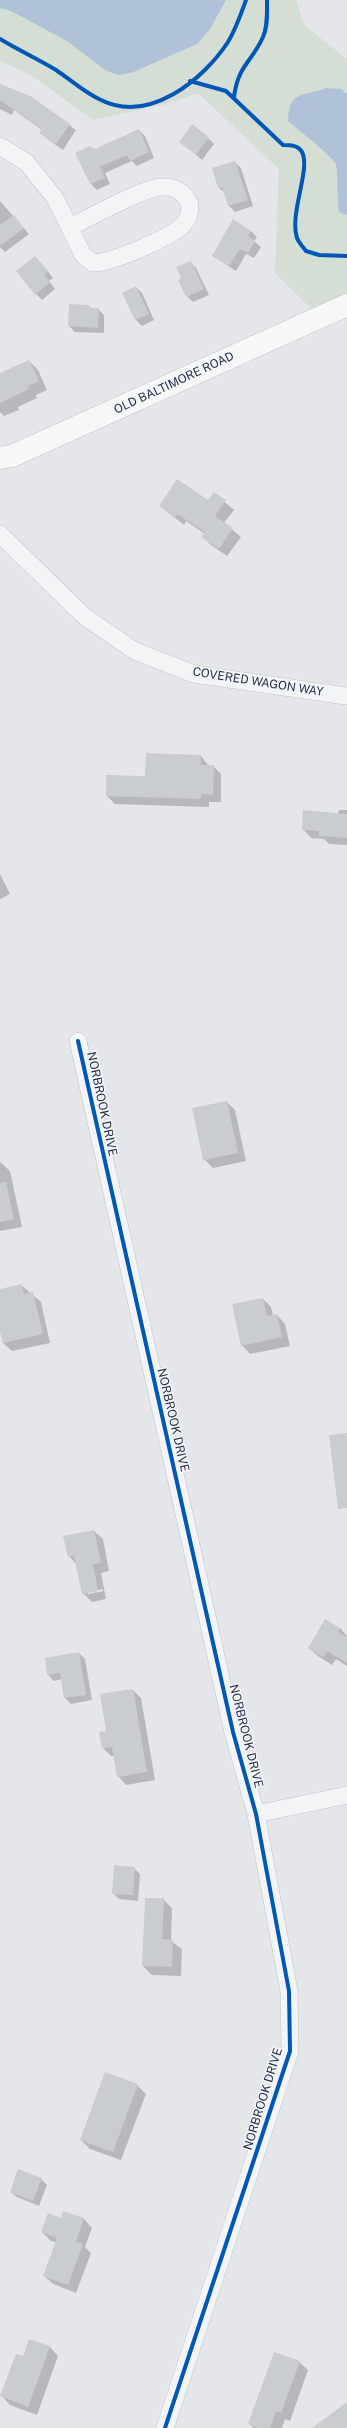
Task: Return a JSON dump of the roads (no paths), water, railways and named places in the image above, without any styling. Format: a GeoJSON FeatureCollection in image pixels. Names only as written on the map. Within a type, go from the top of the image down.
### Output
{"type":"FeatureCollection","features":[{"type":"Feature","properties":{"kind":"street"},"geometry":{"type":"LineString","coordinates":[[0,146],[26,162],[55,198],[86,260],[92,263],[102,263],[117,258],[177,229],[187,220],[190,205],[179,190],[172,187],[159,187],[70,227]]}},
{"type":"Feature","properties":{"kind":"street","name":"OLD BALTIMORE ROAD"},"geometry":{"type":"LineString","coordinates":[[0,458],[12,456],[347,305]]}},
{"type":"Feature","properties":{"kind":"street","name":"COVERED WAGON WAY"},"geometry":{"type":"LineString","coordinates":[[0,534],[85,617],[135,651],[194,674],[347,696]]}},
{"type":"Feature","properties":{"kind":"street","name":"NORBROOK DRIVE"},"geometry":{"type":"LineString","coordinates":[[78,1041],[231,1724],[256,1814],[289,1991],[290,2051],[165,2428]]}},
{"type":"Feature","properties":{"kind":"street"},"geometry":{"type":"LineString","coordinates":[[256,1814],[347,1796]]}},
{"type":"Feature","properties":{"kind":"water"},"geometry":{"type":"Polygon","coordinates":[[[0,0],[226,0],[210,29],[197,44],[131,73],[118,75],[105,70],[67,41],[11,11],[0,8],[0,0]]]}},
{"type":"Feature","properties":{"kind":"water"},"geometry":{"type":"Polygon","coordinates":[[[326,88],[341,89],[347,94],[347,215],[339,212],[337,173],[336,165],[333,160],[288,121],[291,104],[295,99],[299,96],[326,88]]]}}]}
